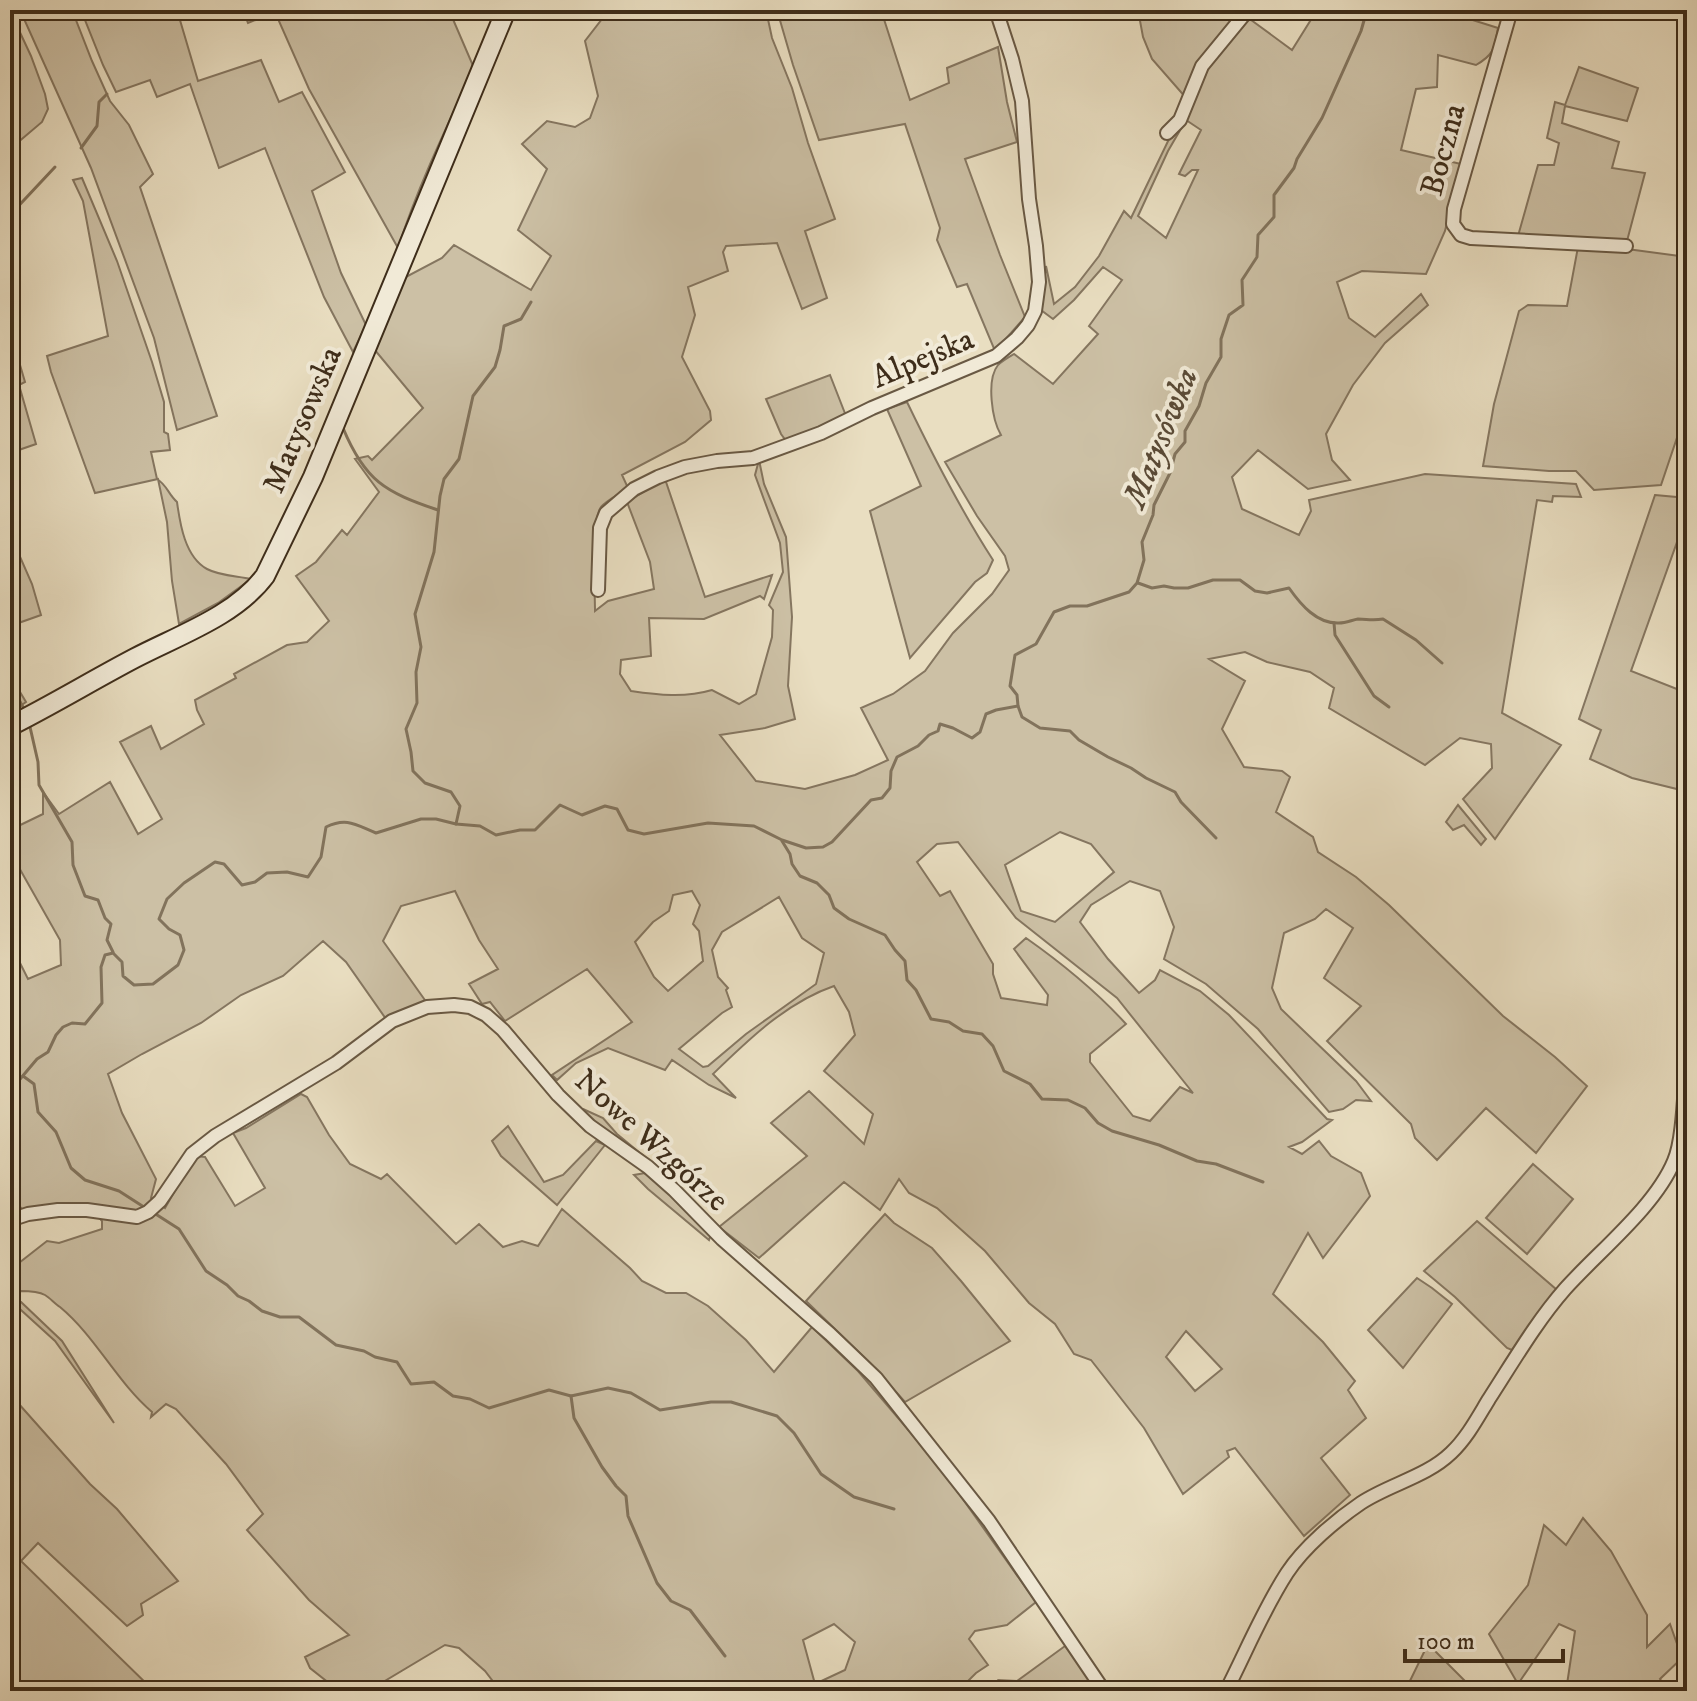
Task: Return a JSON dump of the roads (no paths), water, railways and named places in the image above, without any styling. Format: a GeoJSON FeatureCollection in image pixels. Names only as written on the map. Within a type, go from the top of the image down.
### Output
{"type":"FeatureCollection","features":[{"type":"Feature","properties":{"kind":"street","name":"Matysowska"},"geometry":{"type":"LineString","coordinates":[[10,726],[233,607],[265,576],[313,477],[506,10]]}},
{"type":"Feature","properties":{"kind":"street","name":"Alpejska"},"geometry":{"type":"LineString","coordinates":[[598,590],[600,528],[606,513],[634,489],[685,467],[753,458],[809,438],[996,356],[1028,325],[1035,311],[1039,282],[1022,101],[996,10]]}},
{"type":"Feature","properties":{"kind":"street"},"geometry":{"type":"LineString","coordinates":[[1167,133],[1180,120],[1202,66],[1248,10]]}},
{"type":"Feature","properties":{"kind":"street","name":"Boczna"},"geometry":{"type":"LineString","coordinates":[[1511,10],[1454,209],[1453,224],[1461,235],[1471,238],[1626,246]]}},
{"type":"Feature","properties":{"kind":"street","name":"Nowe Wzgórze"},"geometry":{"type":"LineString","coordinates":[[10,1220],[58,1210],[87,1210],[137,1217],[148,1212],[160,1201],[192,1154],[203,1145],[336,1063],[392,1021],[427,1007],[470,1007],[486,1015],[503,1030],[558,1095],[590,1126],[648,1167],[722,1239],[876,1378],[989,1521],[1104,1691]]}},
{"type":"Feature","properties":{"kind":"street"},"geometry":{"type":"LineString","coordinates":[[1226,1691],[1288,1571],[1316,1540],[1353,1509],[1432,1467],[1453,1452],[1563,1291],[1627,1225],[1663,1181],[1675,1160],[1687,1059]]}},
{"type":"Feature","properties":{"kind":"waterway","name":"Matysówka"},"geometry":{"type":"LineString","coordinates":[[10,1091],[37,1059],[48,1052],[63,1027],[72,1023],[85,1024],[102,1003],[101,967],[105,955],[113,953],[122,962],[123,976],[134,985],[153,984],[178,965],[184,950],[180,935],[159,919],[167,899],[215,862],[224,864],[242,885],[255,882],[267,873],[287,872],[308,877],[321,857],[326,827],[333,824],[351,823],[376,833],[421,819],[436,819],[480,826],[496,835],[535,830],[560,805],[582,815],[605,806],[617,809],[628,830],[644,834],[708,823],[754,826],[806,848],[823,847],[832,842],[871,800],[882,798],[890,788],[891,771],[897,757],[938,731],[940,724],[972,738],[980,732],[986,714],[1018,706],[1017,695],[1010,686],[1015,655],[1036,644],[1054,612],[1070,606],[1087,606],[1129,592],[1137,583],[1144,560],[1142,542],[1154,505],[1170,473],[1175,454],[1185,442],[1185,431],[1199,406],[1206,383],[1221,357],[1221,339],[1229,315],[1243,305],[1242,280],[1257,257],[1258,235],[1274,217],[1274,195],[1294,168],[1322,118],[1361,31],[1367,10]]}},
{"type":"Feature","properties":{"kind":"waterway"},"geometry":{"type":"LineString","coordinates":[[81,148],[97,126],[99,102],[107,94]]}},
{"type":"Feature","properties":{"kind":"waterway"},"geometry":{"type":"LineString","coordinates":[[10,215],[55,167]]}},
{"type":"Feature","properties":{"kind":"waterway"},"geometry":{"type":"LineString","coordinates":[[456,824],[460,806],[451,792],[425,783],[413,771],[406,729],[417,703],[416,672],[421,647],[415,614],[434,552],[444,479],[459,459],[473,396],[495,367],[504,326],[521,319],[531,302]]}},
{"type":"Feature","properties":{"kind":"waterway"},"geometry":{"type":"LineString","coordinates":[[343,428],[360,461],[379,482],[404,497],[438,510]]}},
{"type":"Feature","properties":{"kind":"waterway"},"geometry":{"type":"LineString","coordinates":[[1138,583],[1152,588],[1188,588],[1213,580],[1240,580],[1255,591],[1267,593],[1289,588],[1304,607],[1317,617],[1339,623],[1383,619],[1416,640],[1442,663]]}},
{"type":"Feature","properties":{"kind":"waterway"},"geometry":{"type":"LineString","coordinates":[[1334,623],[1335,635],[1374,696],[1389,707]]}},
{"type":"Feature","properties":{"kind":"waterway"},"geometry":{"type":"LineString","coordinates":[[10,652],[13,660],[12,687],[24,709]]}},
{"type":"Feature","properties":{"kind":"waterway"},"geometry":{"type":"LineString","coordinates":[[1018,706],[1022,717],[1040,728],[1070,731],[1108,757],[1175,792],[1216,838]]}},
{"type":"Feature","properties":{"kind":"waterway"},"geometry":{"type":"LineString","coordinates":[[30,727],[38,762],[39,785],[72,842],[73,865],[85,896],[98,900],[105,918],[111,924],[107,940],[113,952]]}},
{"type":"Feature","properties":{"kind":"waterway"},"geometry":{"type":"LineString","coordinates":[[782,841],[800,876],[817,883],[829,895],[834,908],[849,919],[885,935],[905,961],[907,980],[916,990],[931,1019],[949,1022],[963,1031],[982,1034],[993,1046],[1004,1071],[1030,1084],[1042,1099],[1068,1100],[1085,1108],[1098,1123],[1112,1131],[1263,1182]]}},
{"type":"Feature","properties":{"kind":"waterway"},"geometry":{"type":"LineString","coordinates":[[23,1076],[34,1084],[38,1112],[56,1132],[71,1168],[85,1180],[119,1191],[147,1209]]}},
{"type":"Feature","properties":{"kind":"waterway"},"geometry":{"type":"LineString","coordinates":[[154,1213],[179,1229],[206,1271],[238,1296],[262,1311],[280,1317],[299,1317],[336,1345],[397,1362],[411,1384],[434,1382],[453,1396],[470,1399],[489,1408],[549,1390],[571,1396],[608,1388],[631,1393],[660,1410],[731,1402],[777,1416],[794,1433],[821,1474],[854,1497],[894,1509]]}},
{"type":"Feature","properties":{"kind":"waterway"},"geometry":{"type":"LineString","coordinates":[[571,1396],[574,1418],[602,1467],[626,1496],[628,1516],[657,1583],[671,1601],[690,1610],[725,1656]]}}]}
